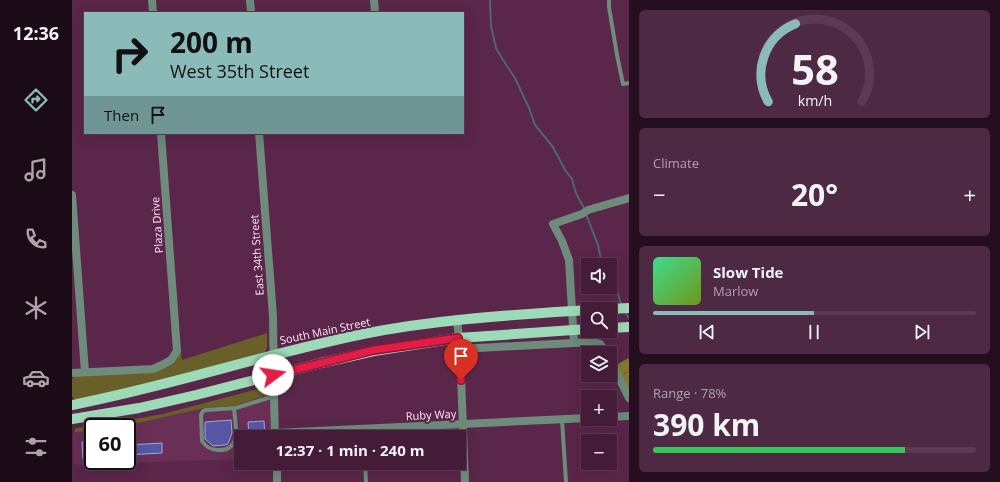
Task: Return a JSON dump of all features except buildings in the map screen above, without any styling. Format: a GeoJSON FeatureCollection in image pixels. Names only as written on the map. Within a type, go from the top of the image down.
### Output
{"type":"FeatureCollection","features":[{"type":"Feature","properties":{"kind":"main road"},"geometry":{"type":"LineString","coordinates":[[617,309],[629,308]]}},
{"type":"Feature","properties":{"kind":"main road","name":"South Main Street"},"geometry":{"type":"LineString","coordinates":[[72,405],[113,397],[273,354],[364,334],[456,320],[581,310]]}},
{"type":"Feature","properties":{"kind":"main road"},"geometry":{"type":"LineString","coordinates":[[617,328],[629,327]]}},
{"type":"Feature","properties":{"kind":"main road"},"geometry":{"type":"LineString","coordinates":[[72,419],[146,406],[196,395],[374,350],[458,338],[581,329]]}},
{"type":"Feature","properties":{"kind":"street"},"geometry":{"type":"LineString","coordinates":[[152,0],[153,12]]}},
{"type":"Feature","properties":{"kind":"street"},"geometry":{"type":"LineString","coordinates":[[250,0],[251,12]]}},
{"type":"Feature","properties":{"kind":"street"},"geometry":{"type":"LineString","coordinates":[[374,0],[375,12]]}},
{"type":"Feature","properties":{"kind":"street","name":"Plaza Drive"},"geometry":{"type":"LineString","coordinates":[[72,373],[153,369],[171,360],[177,351],[161,134]]}},
{"type":"Feature","properties":{"kind":"street","name":"East 34th Street"},"geometry":{"type":"LineString","coordinates":[[259,134],[273,316],[275,430]]}},
{"type":"Feature","properties":{"kind":"street"},"geometry":{"type":"LineString","coordinates":[[72,195],[85,372]]}},
{"type":"Feature","properties":{"kind":"street"},"geometry":{"type":"LineString","coordinates":[[574,343],[572,330],[569,260],[562,241],[553,224],[629,198]]}},
{"type":"Feature","properties":{"kind":"street"},"geometry":{"type":"LineString","coordinates":[[456,320],[460,350],[465,482]]}},
{"type":"Feature","properties":{"kind":"street"},"geometry":{"type":"LineString","coordinates":[[460,350],[592,342],[600,344],[601,346]]}},
{"type":"Feature","properties":{"kind":"street"},"geometry":{"type":"LineString","coordinates":[[617,374],[629,398]]}},
{"type":"Feature","properties":{"kind":"street"},"geometry":{"type":"LineString","coordinates":[[617,417],[629,416]]}},
{"type":"Feature","properties":{"kind":"street","name":"Ruby Way"},"geometry":{"type":"LineString","coordinates":[[396,430],[463,424],[581,419]]}},
{"type":"Feature","properties":{"kind":"street"},"geometry":{"type":"LineString","coordinates":[[276,470],[277,482]]}},
{"type":"Feature","properties":{"kind":"lane"},"geometry":{"type":"LineString","coordinates":[[609,0],[623,84],[629,83]]}},
{"type":"Feature","properties":{"kind":"lane"},"geometry":{"type":"LineString","coordinates":[[234,408],[236,432],[234,442],[231,447],[226,450],[209,449],[202,441],[201,415],[203,411],[234,408],[274,396]]}},
{"type":"Feature","properties":{"kind":"lane"},"geometry":{"type":"LineString","coordinates":[[562,420],[566,482]]}},
{"type":"Feature","properties":{"kind":"lane"},"geometry":{"type":"LineString","coordinates":[[365,470],[366,482]]}},
{"type":"Feature","properties":{"kind":"shaded area"},"geometry":{"type":"Polygon","coordinates":[[[267,333],[267,348],[262,355],[76,401],[72,396],[72,379],[75,376],[143,373],[181,351],[182,360],[267,333]]]}},
{"type":"Feature","properties":{"kind":"shaded area"},"geometry":{"type":"Polygon","coordinates":[[[265,387],[269,390],[270,394],[234,406],[204,408],[136,424],[136,419],[163,414],[265,387]]]}},
{"type":"Feature","properties":{"kind":"shaded area"},"geometry":{"type":"Polygon","coordinates":[[[270,394],[272,430],[234,430],[234,459],[136,463],[136,424],[204,408],[234,406],[270,394]]]}},
{"type":"Feature","properties":{"kind":"shaded area"},"geometry":{"type":"Polygon","coordinates":[[[84,427],[84,431],[74,432],[77,428],[84,427]]]}},
{"type":"Feature","properties":{"kind":"shaded area"},"geometry":{"type":"Polygon","coordinates":[[[84,431],[84,465],[74,465],[74,432],[84,431]]]}},
{"type":"Feature","properties":{"kind":"green space"},"geometry":{"type":"Polygon","coordinates":[[[629,358],[629,391],[617,367],[617,364],[629,358]]]}},
{"type":"Feature","properties":{"kind":"waterway"},"geometry":{"type":"LineString","coordinates":[[490,0],[491,26],[496,48],[515,78],[535,125],[553,147],[565,170],[572,179],[576,193],[585,210]]}},
{"type":"Feature","properties":{"kind":"waterway"},"geometry":{"type":"LineString","coordinates":[[586,214],[598,245],[601,258]]}},
{"type":"Feature","properties":{"kind":"waterway"},"geometry":{"type":"LineString","coordinates":[[617,292],[621,304]]}},
{"type":"Feature","properties":{"kind":"waterway"},"geometry":{"type":"LineString","coordinates":[[625,312],[629,318]]}},
{"type":"Feature","properties":{"kind":"route"},"geometry":{"type":"LineString","coordinates":[[273,375],[374,350],[458,338],[461,380]]}}]}
